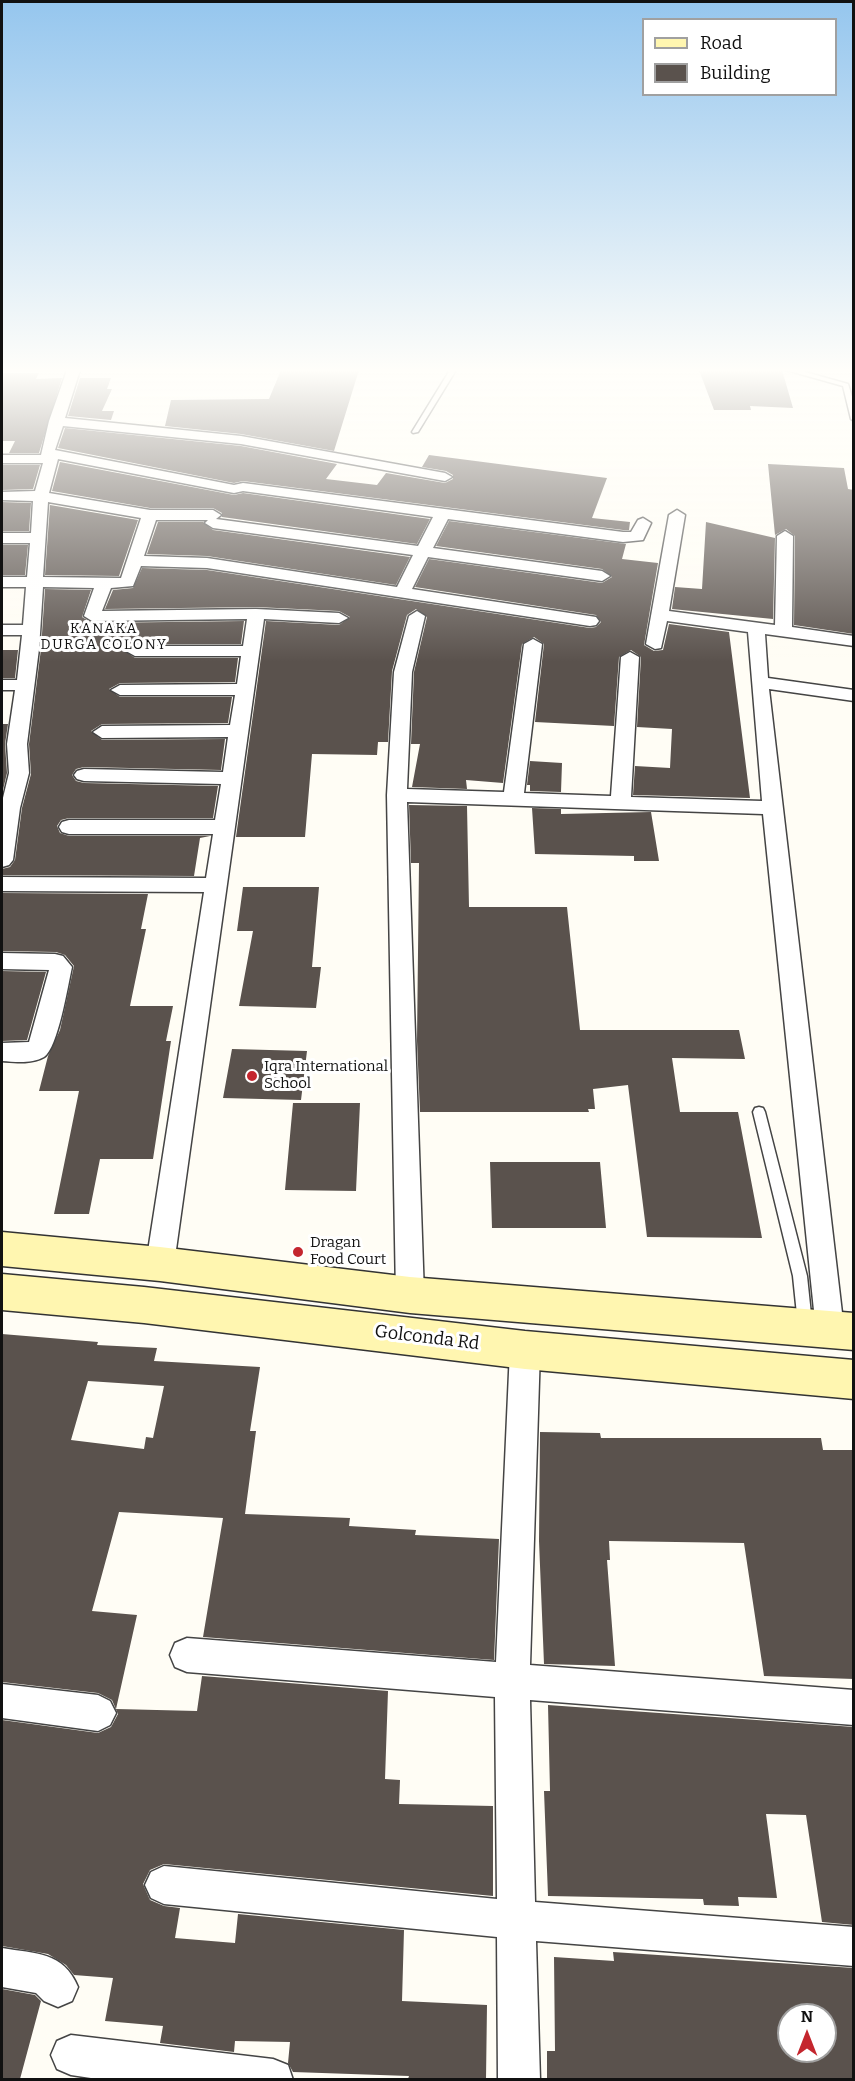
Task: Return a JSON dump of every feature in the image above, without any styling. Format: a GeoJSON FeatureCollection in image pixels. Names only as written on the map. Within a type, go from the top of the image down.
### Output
{"type":"FeatureCollection","features":[{"type":"Feature","properties":{"kind":"main road"},"geometry":{"type":"LineString","coordinates":[[2,1249],[160,1264],[410,1295],[830,1330]]}},
{"type":"Feature","properties":{"kind":"main road","name":"Golconda Rd"},"geometry":{"type":"LineString","coordinates":[[2,1292],[144,1305],[525,1350],[854,1380]]}},
{"type":"Feature","properties":{"kind":"street"},"geometry":{"type":"LineString","coordinates":[[2,860],[6,808],[19,773],[9,744],[25,686],[36,582],[41,496],[47,467]]}},
{"type":"Feature","properties":{"kind":"street"},"geometry":{"type":"LineString","coordinates":[[111,467],[234,489],[243,488],[623,537],[637,537],[643,523]]}},
{"type":"Feature","properties":{"kind":"street"},"geometry":{"type":"LineString","coordinates":[[390,467],[445,477]]}},
{"type":"Feature","properties":{"kind":"street"},"geometry":{"type":"LineString","coordinates":[[207,563],[213,519],[234,489]]}},
{"type":"Feature","properties":{"kind":"street"},"geometry":{"type":"LineString","coordinates":[[2,496],[41,496],[150,515],[213,519],[422,552],[602,576]]}},
{"type":"Feature","properties":{"kind":"street"},"geometry":{"type":"LineString","coordinates":[[2,582],[127,583],[150,515]]}},
{"type":"Feature","properties":{"kind":"street"},"geometry":{"type":"LineString","coordinates":[[402,593],[442,515]]}},
{"type":"Feature","properties":{"kind":"street"},"geometry":{"type":"LineString","coordinates":[[655,644],[677,515]]}},
{"type":"Feature","properties":{"kind":"street"},"geometry":{"type":"LineString","coordinates":[[783,632],[785,536]]}},
{"type":"Feature","properties":{"kind":"street"},"geometry":{"type":"LineString","coordinates":[[2,538],[39,538]]}},
{"type":"Feature","properties":{"kind":"street"},"geometry":{"type":"LineString","coordinates":[[134,561],[207,563],[590,621]]}},
{"type":"Feature","properties":{"kind":"street"},"geometry":{"type":"LineString","coordinates":[[104,584],[92,616],[256,614],[339,618]]}},
{"type":"Feature","properties":{"kind":"street"},"geometry":{"type":"LineString","coordinates":[[160,1264],[256,614]]}},
{"type":"Feature","properties":{"kind":"street"},"geometry":{"type":"LineString","coordinates":[[660,615],[854,640]]}},
{"type":"Feature","properties":{"kind":"street"},"geometry":{"type":"LineString","coordinates":[[410,1295],[397,795],[403,672],[417,616]]}},
{"type":"Feature","properties":{"kind":"street"},"geometry":{"type":"LineString","coordinates":[[756,628],[759,682],[830,1330]]}},
{"type":"Feature","properties":{"kind":"street"},"geometry":{"type":"LineString","coordinates":[[2,630],[31,630]]}},
{"type":"Feature","properties":{"kind":"street"},"geometry":{"type":"LineString","coordinates":[[513,798],[533,644]]}},
{"type":"Feature","properties":{"kind":"street"},"geometry":{"type":"LineString","coordinates":[[135,651],[250,651]]}},
{"type":"Feature","properties":{"kind":"street"},"geometry":{"type":"LineString","coordinates":[[621,802],[630,657]]}},
{"type":"Feature","properties":{"kind":"street"},"geometry":{"type":"LineString","coordinates":[[759,682],[854,696]]}},
{"type":"Feature","properties":{"kind":"street"},"geometry":{"type":"LineString","coordinates":[[2,685],[25,686]]}},
{"type":"Feature","properties":{"kind":"street"},"geometry":{"type":"LineString","coordinates":[[120,690],[244,689]]}},
{"type":"Feature","properties":{"kind":"street"},"geometry":{"type":"LineString","coordinates":[[102,732],[238,731]]}},
{"type":"Feature","properties":{"kind":"street"},"geometry":{"type":"LineString","coordinates":[[84,775],[231,778]]}},
{"type":"Feature","properties":{"kind":"street"},"geometry":{"type":"LineString","coordinates":[[397,795],[774,808]]}},
{"type":"Feature","properties":{"kind":"street"},"geometry":{"type":"LineString","coordinates":[[69,827],[223,827]]}},
{"type":"Feature","properties":{"kind":"street"},"geometry":{"type":"LineString","coordinates":[[2,884],[215,885]]}},
{"type":"Feature","properties":{"kind":"street"},"geometry":{"type":"LineString","coordinates":[[2,961],[55,962],[61,967],[40,1047],[33,1052],[2,1052]]}},
{"type":"Feature","properties":{"kind":"street"},"geometry":{"type":"LineString","coordinates":[[519,2079],[512,1680],[525,1350]]}},
{"type":"Feature","properties":{"kind":"street"},"geometry":{"type":"LineString","coordinates":[[187,1654],[854,1708]]}},
{"type":"Feature","properties":{"kind":"street"},"geometry":{"type":"LineString","coordinates":[[2,1701],[98,1713]]}},
{"type":"Feature","properties":{"kind":"street"},"geometry":{"type":"LineString","coordinates":[[164,1885],[517,1920],[854,1947]]}},
{"type":"Feature","properties":{"kind":"street"},"geometry":{"type":"LineString","coordinates":[[2,1968],[46,1975],[58,1987]]}},
{"type":"Feature","properties":{"kind":"street"},"geometry":{"type":"LineString","coordinates":[[71,2055],[273,2079]]}},
{"type":"Feature","properties":{"kind":"lane"},"geometry":{"type":"LineString","coordinates":[[759,1112],[800,1276],[830,1330]]}},
{"type":"Feature","properties":{"kind":"building"},"geometry":{"type":"Polygon","coordinates":[[[3,467],[39,467],[33,489],[2,490],[3,467]]]}},
{"type":"Feature","properties":{"kind":"building"},"geometry":{"type":"Polygon","coordinates":[[[59,467],[87,467],[234,495],[243,493],[430,519],[417,544],[222,517],[222,513],[213,508],[150,508],[52,491],[59,467]]]}},
{"type":"Feature","properties":{"kind":"building"},"geometry":{"type":"Polygon","coordinates":[[[154,467],[335,467],[326,479],[377,485],[386,473],[445,483],[453,479],[453,475],[446,471],[423,467],[523,467],[607,478],[592,518],[630,522],[629,530],[623,530],[243,481],[234,483],[154,467]]]}},
{"type":"Feature","properties":{"kind":"building"},"geometry":{"type":"Polygon","coordinates":[[[768,467],[844,468],[848,489],[854,490],[854,634],[794,625],[795,536],[786,529],[775,535],[768,467]]]}},
{"type":"Feature","properties":{"kind":"building"},"geometry":{"type":"Polygon","coordinates":[[[2,502],[31,503],[29,531],[2,531],[2,502]]]}},
{"type":"Feature","properties":{"kind":"building"},"geometry":{"type":"Polygon","coordinates":[[[50,505],[138,520],[119,576],[45,575],[50,505]]]}},
{"type":"Feature","properties":{"kind":"building"},"geometry":{"type":"Polygon","coordinates":[[[449,521],[626,544],[622,559],[658,563],[644,645],[654,651],[663,650],[669,624],[729,632],[750,798],[633,795],[635,766],[670,768],[672,729],[637,727],[641,657],[631,650],[619,657],[614,726],[535,722],[544,644],[534,637],[522,644],[503,783],[466,780],[467,789],[412,787],[420,744],[411,744],[414,672],[427,617],[416,609],[407,615],[392,671],[388,742],[378,742],[377,755],[312,754],[305,837],[236,837],[266,621],[339,625],[350,617],[339,611],[256,607],[105,609],[113,590],[133,588],[142,568],[207,570],[590,628],[596,627],[601,622],[596,615],[415,587],[429,559],[602,583],[612,577],[602,569],[436,546],[449,521]]]}},
{"type":"Feature","properties":{"kind":"building"},"geometry":{"type":"Polygon","coordinates":[[[158,522],[203,522],[213,530],[410,557],[396,585],[207,556],[147,554],[158,522]]]}},
{"type":"Feature","properties":{"kind":"building"},"geometry":{"type":"Polygon","coordinates":[[[706,522],[775,538],[773,619],[672,609],[675,587],[702,589],[706,522]]]}},
{"type":"Feature","properties":{"kind":"building"},"geometry":{"type":"Polygon","coordinates":[[[2,545],[28,545],[25,575],[2,575],[2,545]]]}},
{"type":"Feature","properties":{"kind":"building"},"geometry":{"type":"Polygon","coordinates":[[[45,589],[91,590],[82,617],[92,623],[244,621],[241,644],[135,644],[124,650],[135,658],[238,658],[235,682],[120,683],[109,689],[120,697],[232,697],[228,723],[102,724],[91,731],[102,740],[225,739],[221,770],[84,767],[76,769],[72,775],[76,781],[84,783],[218,786],[213,818],[69,818],[61,820],[57,826],[60,833],[69,836],[210,836],[200,838],[194,876],[2,875],[2,869],[10,867],[15,860],[22,808],[31,774],[29,744],[41,649],[45,589]]]}},
{"type":"Feature","properties":{"kind":"building"},"geometry":{"type":"Polygon","coordinates":[[[2,650],[18,650],[15,678],[2,678],[2,650]]]}},
{"type":"Feature","properties":{"kind":"building"},"geometry":{"type":"Polygon","coordinates":[[[2,724],[8,724],[5,744],[7,773],[2,794],[2,724]]]}},
{"type":"Feature","properties":{"kind":"building"},"geometry":{"type":"Polygon","coordinates":[[[530,761],[562,763],[561,792],[530,791],[530,785],[527,785],[530,761]]]}},
{"type":"Feature","properties":{"kind":"building"},"geometry":{"type":"Polygon","coordinates":[[[409,805],[467,806],[469,907],[567,907],[580,1030],[739,1030],[745,1059],[672,1058],[680,1112],[738,1112],[762,1238],[647,1237],[628,1085],[593,1089],[595,1109],[588,1109],[589,1112],[420,1112],[417,1041],[419,863],[411,863],[409,805]]]}},
{"type":"Feature","properties":{"kind":"building"},"geometry":{"type":"Polygon","coordinates":[[[532,808],[561,809],[561,814],[651,812],[659,861],[634,861],[634,856],[535,854],[532,808]]]}},
{"type":"Feature","properties":{"kind":"building"},"geometry":{"type":"Polygon","coordinates":[[[243,887],[319,887],[312,967],[321,967],[316,1008],[239,1006],[253,931],[237,931],[243,887]]]}},
{"type":"Feature","properties":{"kind":"building"},"geometry":{"type":"Polygon","coordinates":[[[2,893],[148,894],[141,929],[146,929],[130,1006],[173,1006],[166,1041],[171,1041],[153,1159],[100,1159],[89,1214],[54,1214],[79,1091],[39,1091],[48,1056],[60,1030],[74,966],[65,955],[56,952],[2,951],[2,893]]]}},
{"type":"Feature","properties":{"kind":"building"},"geometry":{"type":"Polygon","coordinates":[[[2,971],[46,972],[27,1040],[2,1041],[2,971]]]}},
{"type":"Feature","properties":{"kind":"building"},"geometry":{"type":"Polygon","coordinates":[[[232,1049],[307,1051],[301,1100],[223,1098],[232,1049]]]}},
{"type":"Feature","properties":{"kind":"building"},"geometry":{"type":"Polygon","coordinates":[[[293,1103],[360,1103],[356,1191],[285,1190],[293,1103]]]}},
{"type":"Feature","properties":{"kind":"building"},"geometry":{"type":"Polygon","coordinates":[[[490,1162],[600,1162],[606,1228],[492,1228],[490,1162]]]}},
{"type":"Feature","properties":{"kind":"building"},"geometry":{"type":"Polygon","coordinates":[[[2,1334],[98,1342],[97,1345],[157,1348],[154,1361],[260,1367],[250,1431],[256,1431],[245,1514],[350,1518],[349,1526],[416,1530],[415,1535],[499,1539],[494,1660],[203,1637],[223,1518],[119,1512],[92,1611],[137,1615],[116,1709],[197,1711],[202,1676],[388,1691],[385,1779],[400,1780],[399,1804],[493,1806],[493,1896],[164,1864],[150,1870],[143,1884],[150,1900],[164,1906],[180,1908],[175,1938],[235,1943],[238,1914],[404,1930],[402,2001],[487,2005],[486,2079],[408,2079],[409,2076],[293,2072],[288,2063],[290,2042],[235,2041],[234,2052],[160,2043],[163,2026],[105,2021],[113,1978],[74,1975],[66,1965],[48,1954],[2,1946],[2,1720],[98,1733],[111,1727],[118,1714],[112,1700],[98,1693],[2,1682],[2,1334]],[[88,1381],[71,1440],[144,1449],[146,1437],[153,1438],[164,1386],[88,1381]]]}},
{"type":"Feature","properties":{"kind":"building"},"geometry":{"type":"Polygon","coordinates":[[[540,1432],[600,1433],[601,1438],[821,1438],[823,1450],[854,1450],[854,1679],[764,1676],[744,1543],[609,1541],[610,1560],[607,1560],[615,1666],[544,1664],[539,1541],[540,1432]]]}},
{"type":"Feature","properties":{"kind":"building"},"geometry":{"type":"Polygon","coordinates":[[[548,1705],[854,1727],[854,1925],[822,1922],[806,1815],[766,1814],[777,1898],[738,1897],[739,1906],[704,1905],[703,1899],[548,1896],[544,1791],[550,1791],[548,1705]]]}},
{"type":"Feature","properties":{"kind":"building"},"geometry":{"type":"Polygon","coordinates":[[[613,1952],[854,1968],[854,2079],[547,2079],[547,2051],[555,2051],[554,1957],[614,1961],[613,1952]]]}},
{"type":"Feature","properties":{"kind":"building"},"geometry":{"type":"Polygon","coordinates":[[[2,1989],[35,1995],[41,2001],[20,2079],[2,2079],[2,1989]]]}},
{"type":"Feature","properties":{"kind":"place","name":"Iqra International School"},"geometry":{"type":"Point","coordinates":[252,1076]}},
{"type":"Feature","properties":{"kind":"place","name":"Dragan Food Court"},"geometry":{"type":"Point","coordinates":[298,1252]}},
{"type":"Feature","properties":{"kind":"district","name":"KANAKA DURGA COLONY"},"geometry":{"type":"Point","coordinates":[104,638]}}]}
